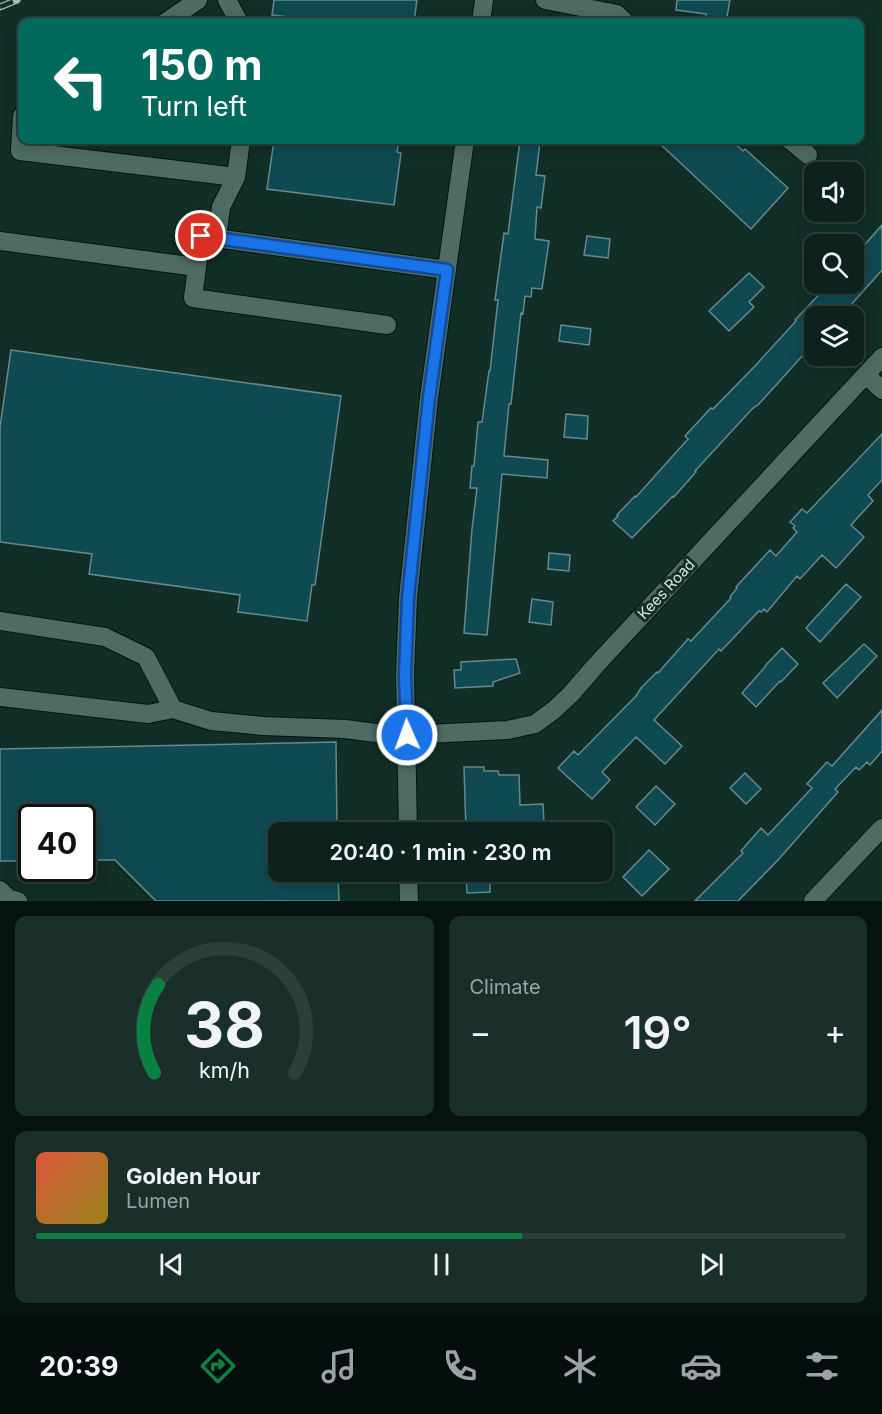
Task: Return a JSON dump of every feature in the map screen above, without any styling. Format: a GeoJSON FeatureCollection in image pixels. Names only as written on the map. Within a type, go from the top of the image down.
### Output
{"type":"FeatureCollection","features":[{"type":"Feature","properties":{"kind":"street"},"geometry":{"type":"LineString","coordinates":[[172,18],[198,0]]}},
{"type":"Feature","properties":{"kind":"street"},"geometry":{"type":"LineString","coordinates":[[227,0],[237,18]]}},
{"type":"Feature","properties":{"kind":"street"},"geometry":{"type":"LineString","coordinates":[[482,18],[484,0]]}},
{"type":"Feature","properties":{"kind":"street"},"geometry":{"type":"LineString","coordinates":[[545,0],[622,12]]}},
{"type":"Feature","properties":{"kind":"street"},"geometry":{"type":"LineString","coordinates":[[20,144],[20,151],[236,177]]}},
{"type":"Feature","properties":{"kind":"street"},"geometry":{"type":"LineString","coordinates":[[217,238],[222,207],[236,177],[240,144]]}},
{"type":"Feature","properties":{"kind":"street"},"geometry":{"type":"LineString","coordinates":[[408,822],[405,674],[408,598],[429,398],[464,144]]}},
{"type":"Feature","properties":{"kind":"street"},"geometry":{"type":"LineString","coordinates":[[795,144],[808,155]]}},
{"type":"Feature","properties":{"kind":"street"},"geometry":{"type":"LineString","coordinates":[[387,326],[193,298],[201,236],[447,270]]}},
{"type":"Feature","properties":{"kind":"street"},"geometry":{"type":"LineString","coordinates":[[0,241],[197,267]]}},
{"type":"Feature","properties":{"kind":"street","name":"Kees Road"},"geometry":{"type":"LineString","coordinates":[[173,708],[211,721],[407,735],[508,730],[535,724],[571,694],[882,357]]}},
{"type":"Feature","properties":{"kind":"street"},"geometry":{"type":"LineString","coordinates":[[866,375],[882,390]]}},
{"type":"Feature","properties":{"kind":"street"},"geometry":{"type":"LineString","coordinates":[[0,621],[105,637],[146,657],[173,708],[148,714],[0,697]]}},
{"type":"Feature","properties":{"kind":"street"},"geometry":{"type":"LineString","coordinates":[[813,901],[882,828]]}},
{"type":"Feature","properties":{"kind":"street"},"geometry":{"type":"LineString","coordinates":[[408,882],[409,901]]}},
{"type":"Feature","properties":{"kind":"street"},"geometry":{"type":"LineString","coordinates":[[0,890],[8,898],[18,901]]}},
{"type":"Feature","properties":{"kind":"building"},"geometry":{"type":"Polygon","coordinates":[[[274,0],[417,0],[415,18],[297,18],[272,15],[274,0]]]}},
{"type":"Feature","properties":{"kind":"building"},"geometry":{"type":"Polygon","coordinates":[[[677,0],[730,0],[727,18],[706,18],[706,14],[676,10],[677,0]]]}},
{"type":"Feature","properties":{"kind":"building"},"geometry":{"type":"Polygon","coordinates":[[[273,144],[398,144],[397,152],[401,153],[394,205],[267,189],[273,144]]]}},
{"type":"Feature","properties":{"kind":"building"},"geometry":{"type":"Polygon","coordinates":[[[519,144],[540,144],[536,175],[545,176],[541,208],[537,207],[535,239],[549,241],[542,289],[532,288],[531,297],[525,296],[523,314],[521,313],[504,456],[548,460],[547,478],[502,474],[487,635],[464,633],[477,488],[470,488],[478,422],[482,422],[490,371],[498,300],[495,300],[504,233],[508,234],[519,144]]]}},
{"type":"Feature","properties":{"kind":"building"},"geometry":{"type":"Polygon","coordinates":[[[660,144],[735,144],[743,151],[745,149],[788,188],[751,229],[660,144]]]}},
{"type":"Feature","properties":{"kind":"building"},"geometry":{"type":"Polygon","coordinates":[[[882,225],[882,270],[864,290],[864,246],[882,225]]]}},
{"type":"Feature","properties":{"kind":"building"},"geometry":{"type":"Polygon","coordinates":[[[587,236],[610,239],[608,258],[584,255],[587,236]]]}},
{"type":"Feature","properties":{"kind":"building"},"geometry":{"type":"Polygon","coordinates":[[[749,273],[764,287],[749,302],[754,307],[729,331],[709,311],[749,273]]]}},
{"type":"Feature","properties":{"kind":"building"},"geometry":{"type":"Polygon","coordinates":[[[820,294],[861,294],[850,306],[808,306],[820,294]]]}},
{"type":"Feature","properties":{"kind":"building"},"geometry":{"type":"Polygon","coordinates":[[[804,310],[804,354],[695,471],[674,497],[632,538],[613,521],[617,515],[688,439],[685,436],[754,367],[804,310]]]}},
{"type":"Feature","properties":{"kind":"building"},"geometry":{"type":"Polygon","coordinates":[[[561,325],[591,329],[589,345],[559,341],[561,325]]]}},
{"type":"Feature","properties":{"kind":"building"},"geometry":{"type":"Polygon","coordinates":[[[11,350],[341,396],[315,585],[312,585],[307,621],[238,612],[240,595],[89,574],[92,554],[0,542],[0,427],[11,350]]]}},
{"type":"Feature","properties":{"kind":"building"},"geometry":{"type":"Polygon","coordinates":[[[566,414],[588,416],[587,439],[564,437],[566,414]]]}},
{"type":"Feature","properties":{"kind":"building"},"geometry":{"type":"Polygon","coordinates":[[[882,434],[882,480],[868,495],[873,501],[851,525],[864,537],[836,568],[822,555],[800,579],[797,576],[767,612],[764,609],[759,611],[721,651],[719,649],[654,720],[682,746],[665,764],[636,737],[602,772],[610,780],[592,799],[558,768],[574,751],[578,755],[688,639],[691,641],[731,598],[736,587],[770,550],[776,556],[797,532],[793,528],[795,526],[790,522],[802,509],[807,513],[882,434]]]}},
{"type":"Feature","properties":{"kind":"building"},"geometry":{"type":"Polygon","coordinates":[[[549,553],[570,555],[569,571],[548,569],[549,553]]]}},
{"type":"Feature","properties":{"kind":"building"},"geometry":{"type":"Polygon","coordinates":[[[846,584],[861,597],[820,642],[806,628],[846,584]]]}},
{"type":"Feature","properties":{"kind":"building"},"geometry":{"type":"Polygon","coordinates":[[[532,599],[553,602],[551,625],[529,622],[532,599]]]}},
{"type":"Feature","properties":{"kind":"building"},"geometry":{"type":"Polygon","coordinates":[[[864,644],[877,656],[837,698],[823,683],[864,644]]]}},
{"type":"Feature","properties":{"kind":"building"},"geometry":{"type":"Polygon","coordinates":[[[782,648],[798,664],[756,707],[742,693],[782,648]]]}},
{"type":"Feature","properties":{"kind":"building"},"geometry":{"type":"Polygon","coordinates":[[[516,659],[520,673],[493,682],[493,686],[455,688],[454,670],[461,670],[461,662],[516,659]]]}},
{"type":"Feature","properties":{"kind":"building"},"geometry":{"type":"Polygon","coordinates":[[[882,710],[882,751],[870,765],[867,762],[859,770],[856,767],[835,789],[838,792],[738,901],[695,901],[743,853],[741,851],[761,828],[768,835],[812,788],[807,784],[827,762],[832,766],[882,710]]]}},
{"type":"Feature","properties":{"kind":"building"},"geometry":{"type":"Polygon","coordinates":[[[336,742],[337,822],[268,822],[268,882],[338,882],[339,901],[156,901],[115,860],[96,860],[96,804],[18,804],[18,861],[0,861],[0,749],[336,742]]]}},
{"type":"Feature","properties":{"kind":"building"},"geometry":{"type":"Polygon","coordinates":[[[464,767],[484,767],[484,771],[498,771],[499,775],[519,775],[520,805],[543,804],[544,822],[466,822],[464,767]]]}},
{"type":"Feature","properties":{"kind":"building"},"geometry":{"type":"Polygon","coordinates":[[[745,773],[761,789],[746,804],[730,788],[745,773]]]}},
{"type":"Feature","properties":{"kind":"building"},"geometry":{"type":"Polygon","coordinates":[[[656,786],[675,804],[655,825],[636,807],[656,786]]]}},
{"type":"Feature","properties":{"kind":"building"},"geometry":{"type":"Polygon","coordinates":[[[649,850],[669,869],[642,896],[623,877],[649,850]]]}},
{"type":"Feature","properties":{"kind":"building"},"geometry":{"type":"Polygon","coordinates":[[[466,882],[490,882],[490,892],[467,893],[466,882]]]}},
{"type":"Feature","properties":{"kind":"railway"},"geometry":{"type":"LineString","coordinates":[[0,7],[17,0]]}},
{"type":"Feature","properties":{"kind":"route"},"geometry":{"type":"LineString","coordinates":[[201,236],[447,270],[429,398],[408,598],[405,674],[407,735]]}}]}
